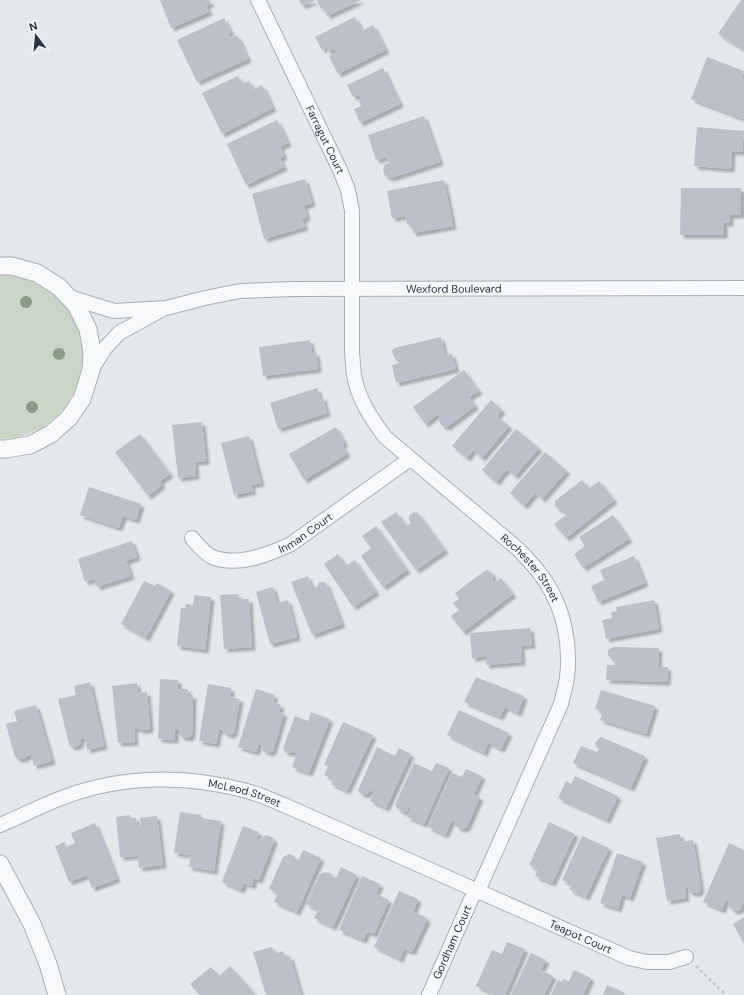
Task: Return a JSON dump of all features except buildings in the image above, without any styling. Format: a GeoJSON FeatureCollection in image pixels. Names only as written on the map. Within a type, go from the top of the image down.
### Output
{"type":"FeatureCollection","features":[{"type":"Feature","properties":{"kind":"street","name":"Farragut Court"},"geometry":{"type":"LineString","coordinates":[[258,0],[336,161],[348,190],[352,211],[352,289]]}},
{"type":"Feature","properties":{"kind":"street"},"geometry":{"type":"LineString","coordinates":[[0,266],[12,266],[37,273],[59,286],[76,306],[88,329],[92,352],[91,370],[82,398],[69,418],[51,434],[30,445],[8,448],[0,459]]}},
{"type":"Feature","properties":{"kind":"street","name":"Wexford Boulevard"},"geometry":{"type":"LineString","coordinates":[[69,297],[114,311],[166,308],[240,291],[292,289],[744,288]]}},
{"type":"Feature","properties":{"kind":"street","name":"Rochester Street"},"geometry":{"type":"LineString","coordinates":[[352,289],[352,353],[354,377],[361,399],[371,418],[385,437],[410,460],[513,545],[532,563],[547,583],[558,605],[565,629],[568,651],[567,678],[561,704],[478,891]]}},
{"type":"Feature","properties":{"kind":"street","name":"Wexford Boulevard"},"geometry":{"type":"LineString","coordinates":[[91,370],[106,346],[120,333],[166,308]]}},
{"type":"Feature","properties":{"kind":"street","name":"Inman Court"},"geometry":{"type":"LineString","coordinates":[[192,538],[200,549],[212,557],[225,560],[247,560],[270,554],[291,544],[410,460]]}},
{"type":"Feature","properties":{"kind":"street","name":"McLeod Street"},"geometry":{"type":"LineString","coordinates":[[0,826],[67,796],[105,785],[140,780],[174,779],[209,782],[247,791],[280,803],[478,891]]}},
{"type":"Feature","properties":{"kind":"street"},"geometry":{"type":"LineString","coordinates":[[0,864],[32,924],[48,964],[57,995]]}},
{"type":"Feature","properties":{"kind":"street","name":"Teapot Court"},"geometry":{"type":"LineString","coordinates":[[478,891],[629,958],[647,962],[669,962],[686,957]]}},
{"type":"Feature","properties":{"kind":"street","name":"Gordham Court"},"geometry":{"type":"LineString","coordinates":[[429,995],[473,895],[478,891]]}},
{"type":"Feature","properties":{"kind":"path"},"geometry":{"type":"LineString","coordinates":[[686,957],[726,995]]}},
{"type":"Feature","properties":{"kind":"green space"},"geometry":{"type":"Polygon","coordinates":[[[0,273],[18,274],[43,284],[64,303],[78,328],[83,355],[79,383],[65,408],[44,427],[17,438],[0,439],[0,273]]]}}]}
